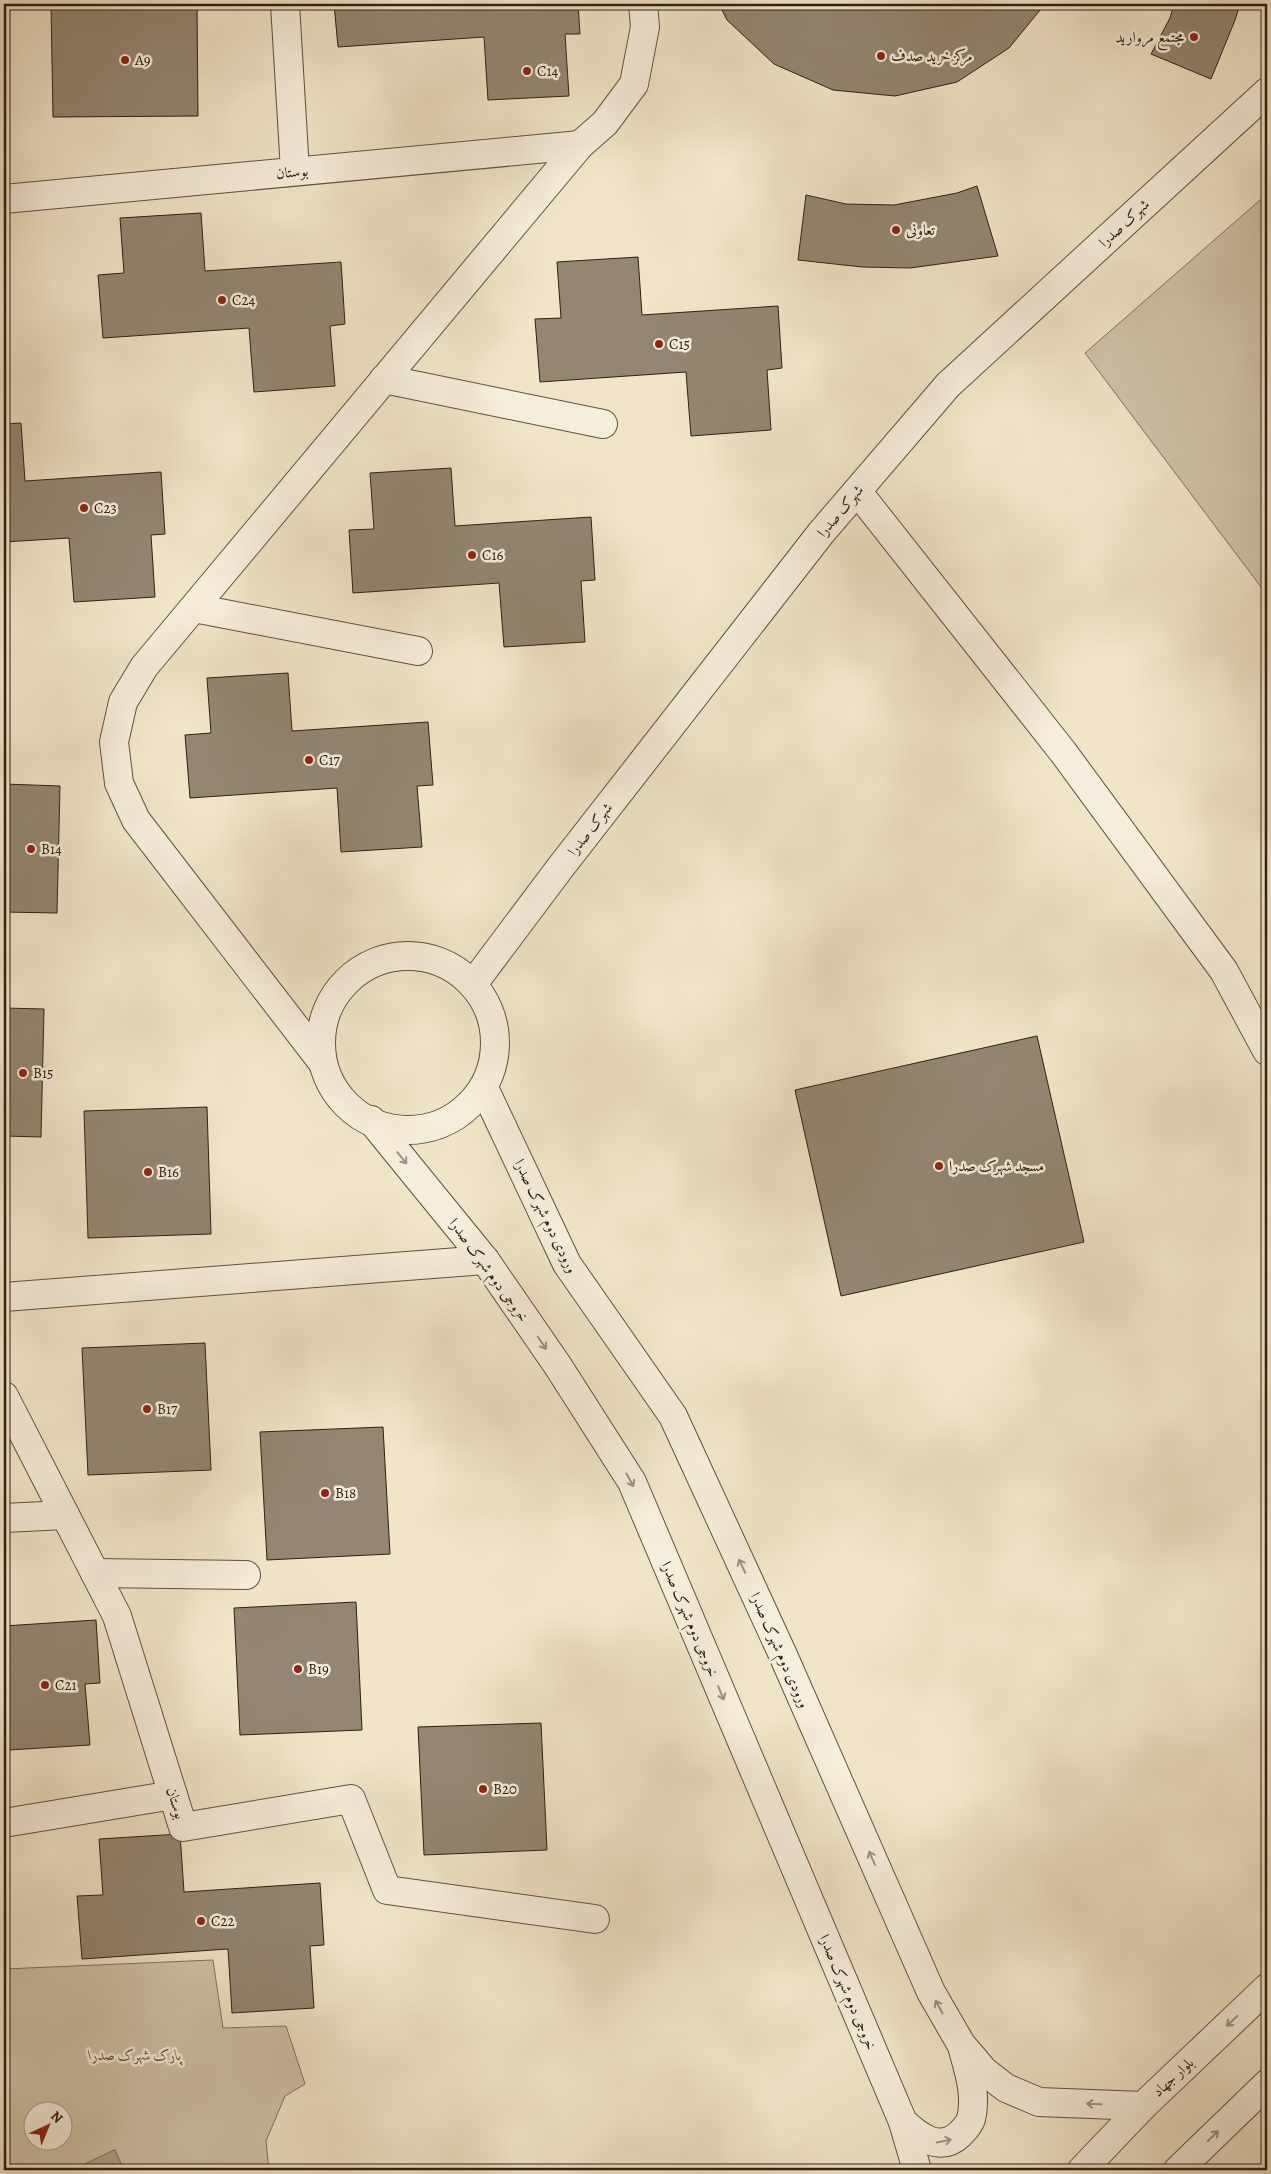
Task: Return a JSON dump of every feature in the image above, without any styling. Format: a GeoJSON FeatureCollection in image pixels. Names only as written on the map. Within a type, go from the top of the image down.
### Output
{"type":"FeatureCollection","features":[{"type":"Feature","properties":{"kind":"street"},"geometry":{"type":"LineString","coordinates":[[285,4],[296,172]]}},
{"type":"Feature","properties":{"kind":"street"},"geometry":{"type":"LineString","coordinates":[[323,1063],[321,1038],[326,1013],[338,990],[356,972],[378,960],[403,956],[429,958],[453,968],[473,984],[487,1005],[494,1029],[494,1059],[484,1088],[464,1110],[438,1125],[408,1130],[371,1120],[353,1110],[333,1087],[323,1063],[136,820],[119,783],[114,742],[123,702],[144,667],[580,145],[605,123],[634,84],[645,27],[643,4]]}},
{"type":"Feature","properties":{"kind":"street","name":"شهرک صدرا"},"geometry":{"type":"LineString","coordinates":[[473,984],[566,860],[821,533],[948,384],[1267,92]]}},
{"type":"Feature","properties":{"kind":"street","name":"بوستان"},"geometry":{"type":"LineString","coordinates":[[4,199],[580,145]]}},
{"type":"Feature","properties":{"kind":"street"},"geometry":{"type":"LineString","coordinates":[[384,379],[603,424]]}},
{"type":"Feature","properties":{"kind":"street"},"geometry":{"type":"LineString","coordinates":[[857,491],[1062,752],[1224,971],[1267,1051]]}},
{"type":"Feature","properties":{"kind":"street"},"geometry":{"type":"LineString","coordinates":[[194,608],[418,651]]}},
{"type":"Feature","properties":{"kind":"street","name":"ورودی دوم شهرک صدرا"},"geometry":{"type":"LineString","coordinates":[[484,1088],[567,1264],[673,1416],[783,1655],[931,1992],[961,2044],[984,2071],[1006,2088],[1039,2102],[1142,2106]]}},
{"type":"Feature","properties":{"kind":"street","name":"خروجی دوم شهرک صدرا"},"geometry":{"type":"LineString","coordinates":[[371,1120],[486,1260],[558,1366],[632,1482],[903,2122],[917,2170]]}},
{"type":"Feature","properties":{"kind":"street"},"geometry":{"type":"LineString","coordinates":[[4,1297],[486,1260]]}},
{"type":"Feature","properties":{"kind":"street","name":"بوستان"},"geometry":{"type":"LineString","coordinates":[[4,1396],[117,1616],[184,1827],[350,1799],[387,1890],[595,1919]]}},
{"type":"Feature","properties":{"kind":"street"},"geometry":{"type":"LineString","coordinates":[[4,1518],[65,1515]]}},
{"type":"Feature","properties":{"kind":"street"},"geometry":{"type":"LineString","coordinates":[[95,1572],[246,1575]]}},
{"type":"Feature","properties":{"kind":"street"},"geometry":{"type":"LineString","coordinates":[[4,1823],[173,1795]]}},
{"type":"Feature","properties":{"kind":"street","name":"بلوار جهاد"},"geometry":{"type":"LineString","coordinates":[[1082,2170],[1142,2106],[1267,1988]]}},
{"type":"Feature","properties":{"kind":"street"},"geometry":{"type":"LineString","coordinates":[[903,2122],[918,2136],[933,2142],[945,2143],[957,2137],[966,2128],[971,2118],[972,2080],[961,2044]]}},
{"type":"Feature","properties":{"kind":"street"},"geometry":{"type":"LineString","coordinates":[[1178,2170],[1267,2084]]}},
{"type":"Feature","properties":{"kind":"green space"},"geometry":{"type":"Polygon","coordinates":[[[1267,194],[1267,595],[1085,353],[1267,194]]]}},
{"type":"Feature","properties":{"kind":"green space","name":"پارک شهرک صدرا"},"geometry":{"type":"Polygon","coordinates":[[[213,1960],[223,2028],[286,2026],[305,2084],[285,2096],[266,2141],[269,2170],[4,2170],[4,1969],[213,1960]]]}},
{"type":"Feature","properties":{"kind":"shaded area"},"geometry":{"type":"Polygon","coordinates":[[[114,2150],[124,2170],[72,2170],[114,2150]]]}},
{"type":"Feature","properties":{"kind":"building","name":"A9"},"geometry":{"type":"Polygon","coordinates":[[[51,4],[197,4],[198,116],[53,117],[51,4]]]}},
{"type":"Feature","properties":{"kind":"building","name":"C14"},"geometry":{"type":"Polygon","coordinates":[[[334,4],[578,4],[580,34],[565,34],[569,96],[488,100],[484,37],[338,47],[334,4]]]}},
{"type":"Feature","properties":{"kind":"building","name":"مرکز خرید صدف"},"geometry":{"type":"Polygon","coordinates":[[[719,4],[1045,4],[1009,48],[957,82],[895,96],[833,90],[774,64],[727,20],[719,4]]]}},
{"type":"Feature","properties":{"kind":"building","name":"مجتمع مروارید"},"geometry":{"type":"Polygon","coordinates":[[[1174,4],[1240,4],[1211,79],[1151,54],[1170,18],[1174,4]]]}},
{"type":"Feature","properties":{"kind":"building","name":"تعاونی"},"geometry":{"type":"Polygon","coordinates":[[[977,186],[998,256],[910,268],[862,267],[798,260],[806,195],[846,204],[894,205],[957,193],[977,186]]]}},
{"type":"Feature","properties":{"kind":"building","name":"C24"},"geometry":{"type":"Polygon","coordinates":[[[201,213],[205,271],[341,262],[345,324],[330,326],[335,386],[254,392],[249,328],[103,338],[98,275],[124,273],[120,218],[201,213]]]}},
{"type":"Feature","properties":{"kind":"building","name":"C15"},"geometry":{"type":"Polygon","coordinates":[[[638,257],[642,315],[778,306],[782,368],[767,370],[771,430],[691,436],[686,372],[540,382],[535,319],[561,318],[557,262],[638,257]]]}},
{"type":"Feature","properties":{"kind":"building","name":"C23"},"geometry":{"type":"Polygon","coordinates":[[[21,423],[25,481],[161,472],[165,534],[151,535],[155,597],[74,602],[69,538],[4,542],[4,424],[21,423]]]}},
{"type":"Feature","properties":{"kind":"building","name":"C16"},"geometry":{"type":"Polygon","coordinates":[[[451,468],[455,526],[591,517],[595,580],[581,581],[585,642],[504,647],[499,583],[353,593],[349,530],[374,529],[370,473],[451,468]]]}},
{"type":"Feature","properties":{"kind":"building","name":"C17"},"geometry":{"type":"Polygon","coordinates":[[[288,673],[292,731],[428,722],[433,785],[417,786],[422,847],[341,852],[337,788],[190,798],[185,735],[211,733],[207,678],[288,673]]]}},
{"type":"Feature","properties":{"kind":"building","name":"B14"},"geometry":{"type":"Polygon","coordinates":[[[4,784],[60,786],[57,913],[4,912],[4,784]]]}},
{"type":"Feature","properties":{"kind":"building","name":"B15"},"geometry":{"type":"Polygon","coordinates":[[[4,1008],[44,1009],[41,1137],[4,1136],[4,1008]]]}},
{"type":"Feature","properties":{"kind":"building","name":"مسجد شهرک صدرا"},"geometry":{"type":"Polygon","coordinates":[[[1037,1036],[1084,1242],[841,1296],[795,1090],[1037,1036]]]}},
{"type":"Feature","properties":{"kind":"building","name":"B16"},"geometry":{"type":"Polygon","coordinates":[[[207,1107],[211,1234],[88,1238],[84,1111],[207,1107]]]}},
{"type":"Feature","properties":{"kind":"building","name":"B17"},"geometry":{"type":"Polygon","coordinates":[[[205,1343],[211,1470],[88,1475],[82,1348],[205,1343]]]}},
{"type":"Feature","properties":{"kind":"building","name":"B18"},"geometry":{"type":"Polygon","coordinates":[[[383,1427],[390,1554],[267,1560],[260,1432],[383,1427]]]}},
{"type":"Feature","properties":{"kind":"building","name":"B19"},"geometry":{"type":"Polygon","coordinates":[[[356,1602],[362,1730],[240,1735],[234,1608],[356,1602]]]}},
{"type":"Feature","properties":{"kind":"building","name":"C21"},"geometry":{"type":"Polygon","coordinates":[[[96,1620],[100,1683],[85,1684],[90,1745],[9,1750],[4,1687],[4,1626],[96,1620]]]}},
{"type":"Feature","properties":{"kind":"building","name":"B20"},"geometry":{"type":"Polygon","coordinates":[[[541,1723],[547,1850],[424,1855],[418,1727],[541,1723]]]}},
{"type":"Feature","properties":{"kind":"building","name":"C22"},"geometry":{"type":"Polygon","coordinates":[[[180,1834],[184,1892],[320,1883],[324,1945],[310,1946],[314,2008],[232,2013],[228,1949],[82,1959],[77,1896],[103,1895],[99,1839],[180,1834]]]}},
{"type":"Feature","properties":{"kind":"place","name":"مجتمع مروارید"},"geometry":{"type":"Point","coordinates":[1194,37]}},
{"type":"Feature","properties":{"kind":"place","name":"مرکز خرید صدف"},"geometry":{"type":"Point","coordinates":[881,56]}},
{"type":"Feature","properties":{"kind":"place","name":"A9"},"geometry":{"type":"Point","coordinates":[125,60]}},
{"type":"Feature","properties":{"kind":"place","name":"C14"},"geometry":{"type":"Point","coordinates":[527,71]}},
{"type":"Feature","properties":{"kind":"place","name":"تعاونی"},"geometry":{"type":"Point","coordinates":[896,230]}},
{"type":"Feature","properties":{"kind":"place","name":"C24"},"geometry":{"type":"Point","coordinates":[222,300]}},
{"type":"Feature","properties":{"kind":"place","name":"C15"},"geometry":{"type":"Point","coordinates":[659,344]}},
{"type":"Feature","properties":{"kind":"place","name":"C23"},"geometry":{"type":"Point","coordinates":[84,508]}},
{"type":"Feature","properties":{"kind":"place","name":"C16"},"geometry":{"type":"Point","coordinates":[472,555]}},
{"type":"Feature","properties":{"kind":"place","name":"C17"},"geometry":{"type":"Point","coordinates":[309,760]}},
{"type":"Feature","properties":{"kind":"place","name":"B14"},"geometry":{"type":"Point","coordinates":[31,849]}},
{"type":"Feature","properties":{"kind":"place","name":"B15"},"geometry":{"type":"Point","coordinates":[23,1073]}},
{"type":"Feature","properties":{"kind":"place","name":"مسجد شهرک صدرا"},"geometry":{"type":"Point","coordinates":[939,1166]}},
{"type":"Feature","properties":{"kind":"place","name":"B16"},"geometry":{"type":"Point","coordinates":[148,1172]}},
{"type":"Feature","properties":{"kind":"place","name":"B17"},"geometry":{"type":"Point","coordinates":[147,1409]}},
{"type":"Feature","properties":{"kind":"place","name":"B18"},"geometry":{"type":"Point","coordinates":[325,1493]}},
{"type":"Feature","properties":{"kind":"place","name":"B19"},"geometry":{"type":"Point","coordinates":[298,1669]}},
{"type":"Feature","properties":{"kind":"place","name":"C21"},"geometry":{"type":"Point","coordinates":[45,1685]}},
{"type":"Feature","properties":{"kind":"place","name":"B20"},"geometry":{"type":"Point","coordinates":[483,1789]}},
{"type":"Feature","properties":{"kind":"place","name":"C22"},"geometry":{"type":"Point","coordinates":[201,1921]}}]}
